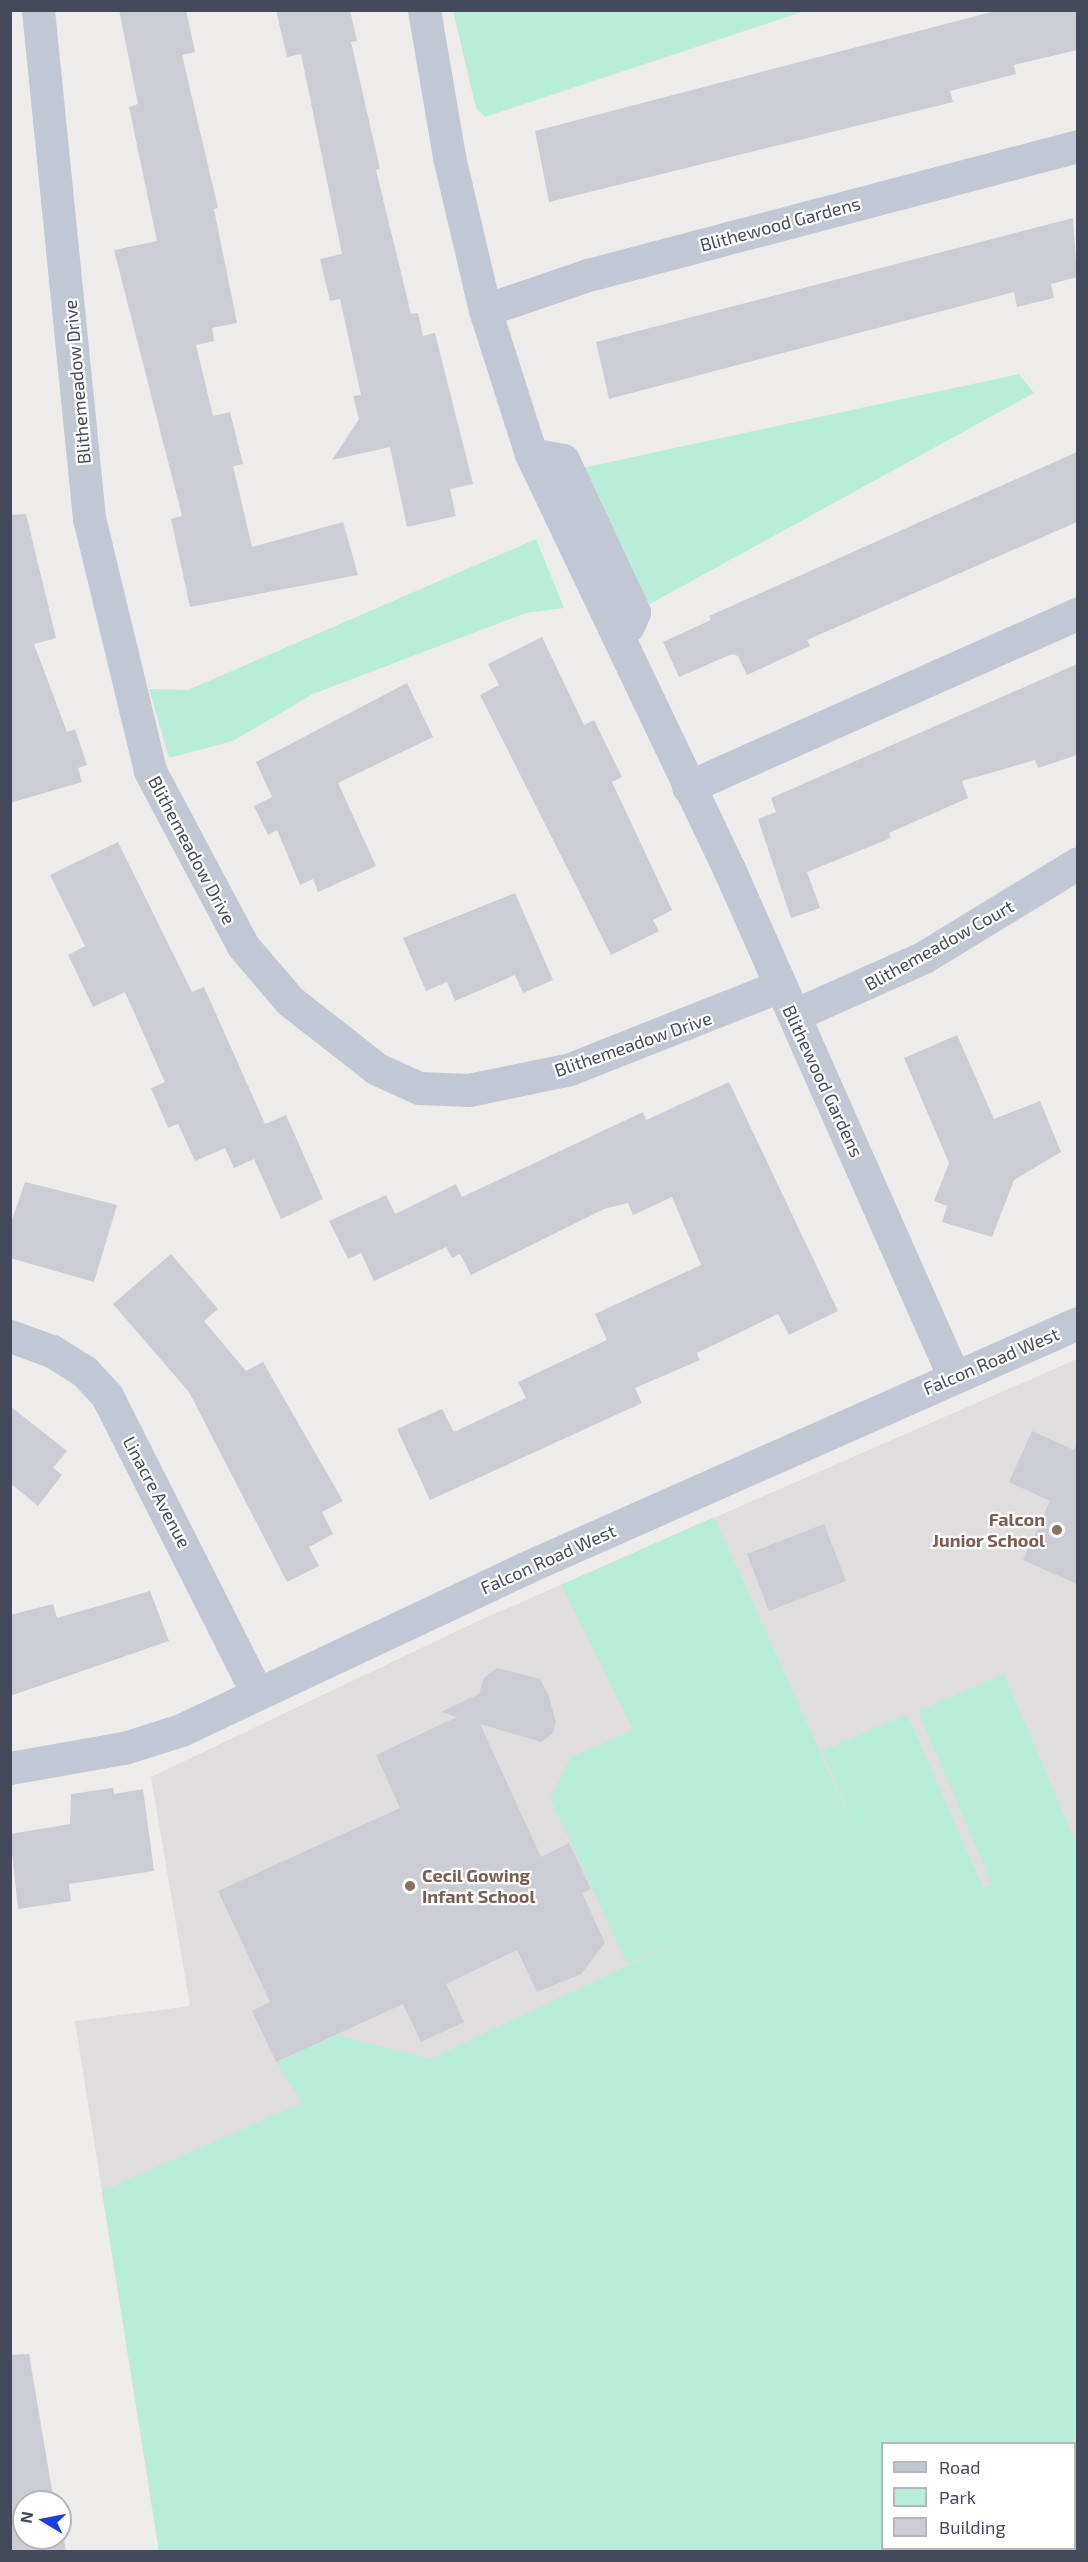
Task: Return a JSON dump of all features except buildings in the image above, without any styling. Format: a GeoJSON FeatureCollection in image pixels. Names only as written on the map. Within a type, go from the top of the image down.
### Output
{"type":"FeatureCollection","features":[{"type":"Feature","properties":{"kind":"street","name":"Blithemeadow Drive"},"geometry":{"type":"LineString","coordinates":[[38,10],[92,529],[150,771],[243,946],[290,1000],[377,1069],[419,1088],[469,1090],[570,1069],[787,1000]]}},
{"type":"Feature","properties":{"kind":"street","name":"Blithewood Gardens"},"geometry":{"type":"LineString","coordinates":[[423,10],[449,157],[485,310],[531,454],[622,643],[787,1000],[954,1377]]}},
{"type":"Feature","properties":{"kind":"street"},"geometry":{"type":"LineString","coordinates":[[441,10],[466,118],[449,157]]}},
{"type":"Feature","properties":{"kind":"street","name":"Blithewood Gardens"},"geometry":{"type":"LineString","coordinates":[[485,310],[588,275],[1077,146]]}},
{"type":"Feature","properties":{"kind":"street"},"geometry":{"type":"LineString","coordinates":[[688,787],[1077,613]]}},
{"type":"Feature","properties":{"kind":"street","name":"Blithemeadow Court"},"geometry":{"type":"LineString","coordinates":[[787,1000],[924,957],[1077,863]]}},
{"type":"Feature","properties":{"kind":"street","name":"Falcon Road West"},"geometry":{"type":"LineString","coordinates":[[10,1768],[152,1742],[1077,1323]]}},
{"type":"Feature","properties":{"kind":"street","name":"Linacre Avenue"},"geometry":{"type":"LineString","coordinates":[[10,1336],[52,1351],[85,1372],[107,1396],[257,1693]]}},
{"type":"Feature","properties":{"kind":"shaded area"},"geometry":{"type":"Polygon","coordinates":[[[1077,1359],[1077,2551],[159,2551],[75,2021],[190,2006],[151,1777],[478,1621],[1077,1359]]]}},
{"type":"Feature","properties":{"kind":"green space"},"geometry":{"type":"Polygon","coordinates":[[[453,10],[805,11],[485,117],[476,108],[453,10]]]}},
{"type":"Feature","properties":{"kind":"green space"},"geometry":{"type":"Polygon","coordinates":[[[1019,374],[1034,393],[650,604],[641,601],[582,468],[1019,374]]]}},
{"type":"Feature","properties":{"kind":"green space"},"geometry":{"type":"Polygon","coordinates":[[[536,539],[564,608],[526,613],[313,694],[233,741],[169,758],[149,689],[188,690],[536,539]]]}},
{"type":"Feature","properties":{"kind":"green space"},"geometry":{"type":"Polygon","coordinates":[[[714,1517],[869,1861],[822,1751],[907,1714],[983,1888],[992,1885],[918,1711],[1004,1674],[1077,1846],[1077,2551],[159,2551],[102,2191],[302,2103],[276,2062],[335,2035],[430,2059],[684,1939],[627,1964],[550,1798],[570,1758],[633,1730],[561,1585],[714,1517]]]}},
{"type":"Feature","properties":{"kind":"place","name":"Falcon Junior School"},"geometry":{"type":"Point","coordinates":[1057,1530]}},
{"type":"Feature","properties":{"kind":"place","name":"Cecil Gowing Infant School"},"geometry":{"type":"Point","coordinates":[410,1886]}}]}
